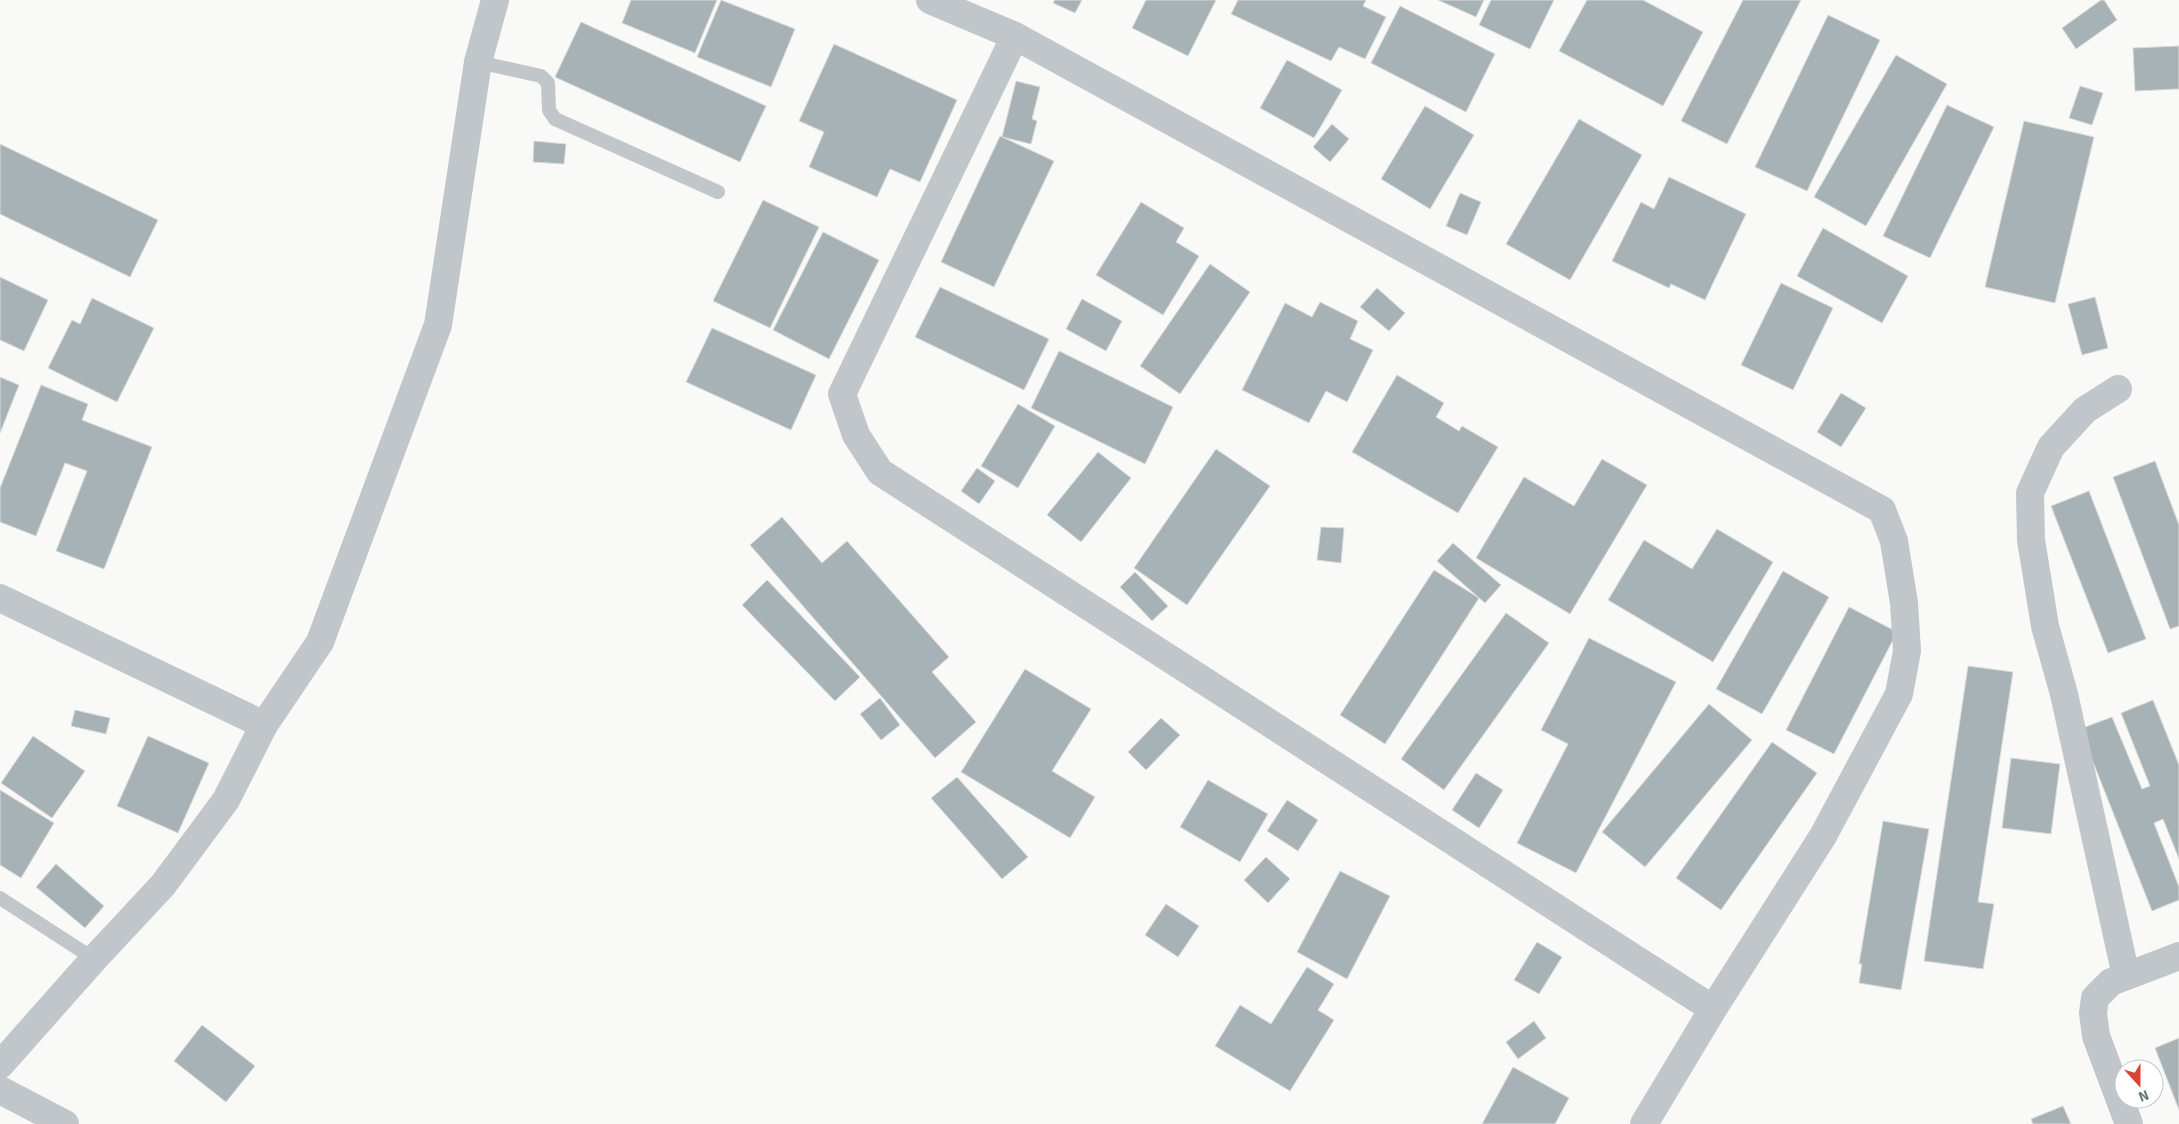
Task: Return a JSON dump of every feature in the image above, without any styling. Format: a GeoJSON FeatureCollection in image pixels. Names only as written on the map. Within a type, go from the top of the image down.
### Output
{"type":"FeatureCollection","features":[{"type":"Feature","properties":{"kind":"street"},"geometry":{"type":"LineString","coordinates":[[0,1065],[163,885],[220,808],[264,725],[320,642],[438,325],[478,62],[494,0]]}},
{"type":"Feature","properties":{"kind":"street"},"geometry":{"type":"LineString","coordinates":[[930,0],[1015,36],[1882,510],[1894,541],[1904,603],[1907,651],[1899,694],[1823,836],[1713,1009],[1644,1124]]}},
{"type":"Feature","properties":{"kind":"street"},"geometry":{"type":"LineString","coordinates":[[1015,36],[842,394],[856,435],[880,472],[1713,1009]]}},
{"type":"Feature","properties":{"kind":"street"},"geometry":{"type":"LineString","coordinates":[[2118,389],[2085,410],[2051,447],[2030,493],[2030,540],[2045,626],[2064,694],[2126,976]]}},
{"type":"Feature","properties":{"kind":"street"},"geometry":{"type":"LineString","coordinates":[[0,598],[264,725]]}},
{"type":"Feature","properties":{"kind":"street"},"geometry":{"type":"LineString","coordinates":[[2129,1124],[2101,1054],[2092,1013],[2095,998],[2111,982],[2179,956]]}},
{"type":"Feature","properties":{"kind":"street"},"geometry":{"type":"LineString","coordinates":[[0,1090],[65,1124]]}},
{"type":"Feature","properties":{"kind":"lane"},"geometry":{"type":"LineString","coordinates":[[478,62],[541,76],[548,83],[549,110],[555,119],[718,192]]}},
{"type":"Feature","properties":{"kind":"lane"},"geometry":{"type":"LineString","coordinates":[[0,898],[94,959]]}},
{"type":"Feature","properties":{"kind":"building"},"geometry":{"type":"Polygon","coordinates":[[[631,0],[717,0],[695,53],[622,23],[631,0]]]}},
{"type":"Feature","properties":{"kind":"building"},"geometry":{"type":"Polygon","coordinates":[[[721,0],[795,29],[771,87],[697,57],[721,0]]]}},
{"type":"Feature","properties":{"kind":"building"},"geometry":{"type":"Polygon","coordinates":[[[1055,0],[1082,0],[1075,13],[1053,3],[1055,0]]]}},
{"type":"Feature","properties":{"kind":"building"},"geometry":{"type":"Polygon","coordinates":[[[1146,0],[1216,0],[1188,56],[1132,28],[1146,0]]]}},
{"type":"Feature","properties":{"kind":"building"},"geometry":{"type":"Polygon","coordinates":[[[1238,0],[1366,0],[1363,6],[1386,17],[1365,59],[1339,47],[1331,61],[1231,14],[1238,0]]]}},
{"type":"Feature","properties":{"kind":"building"},"geometry":{"type":"Polygon","coordinates":[[[1438,0],[1484,0],[1476,17],[1438,0]]]}},
{"type":"Feature","properties":{"kind":"building"},"geometry":{"type":"Polygon","coordinates":[[[1491,0],[1554,0],[1530,49],[1479,25],[1491,0]]]}},
{"type":"Feature","properties":{"kind":"building"},"geometry":{"type":"Polygon","coordinates":[[[1587,0],[1643,0],[1703,32],[1663,106],[1559,51],[1587,0]]]}},
{"type":"Feature","properties":{"kind":"building"},"geometry":{"type":"Polygon","coordinates":[[[1743,0],[1801,0],[1727,144],[1681,121],[1743,0]]]}},
{"type":"Feature","properties":{"kind":"building"},"geometry":{"type":"Polygon","coordinates":[[[2101,0],[2104,0],[2117,20],[2076,49],[2062,28],[2101,0]]]}},
{"type":"Feature","properties":{"kind":"building"},"geometry":{"type":"Polygon","coordinates":[[[1400,6],[1495,54],[1466,112],[1371,63],[1400,6]]]}},
{"type":"Feature","properties":{"kind":"building"},"geometry":{"type":"Polygon","coordinates":[[[1828,15],[1880,40],[1807,191],[1755,167],[1828,15]]]}},
{"type":"Feature","properties":{"kind":"building"},"geometry":{"type":"Polygon","coordinates":[[[581,22],[766,106],[740,162],[555,77],[581,22]]]}},
{"type":"Feature","properties":{"kind":"building"},"geometry":{"type":"Polygon","coordinates":[[[834,44],[957,100],[920,182],[890,169],[877,197],[809,167],[824,132],[799,121],[834,44]]]}},
{"type":"Feature","properties":{"kind":"building"},"geometry":{"type":"Polygon","coordinates":[[[2179,46],[2179,89],[2135,91],[2133,48],[2179,46]]]}},
{"type":"Feature","properties":{"kind":"building"},"geometry":{"type":"Polygon","coordinates":[[[1896,55],[1947,84],[1866,226],[1814,197],[1896,55]]]}},
{"type":"Feature","properties":{"kind":"building"},"geometry":{"type":"Polygon","coordinates":[[[1287,60],[1342,90],[1314,138],[1260,108],[1287,60]]]}},
{"type":"Feature","properties":{"kind":"building"},"geometry":{"type":"Polygon","coordinates":[[[1016,81],[1040,87],[1032,119],[1037,121],[1031,144],[1002,137],[1016,81]]]}},
{"type":"Feature","properties":{"kind":"building"},"geometry":{"type":"Polygon","coordinates":[[[2080,86],[2103,93],[2092,125],[2069,118],[2080,86]]]}},
{"type":"Feature","properties":{"kind":"building"},"geometry":{"type":"Polygon","coordinates":[[[1947,105],[1994,127],[1930,258],[1883,236],[1947,105]]]}},
{"type":"Feature","properties":{"kind":"building"},"geometry":{"type":"Polygon","coordinates":[[[1425,106],[1474,135],[1430,209],[1381,179],[1425,106]]]}},
{"type":"Feature","properties":{"kind":"building"},"geometry":{"type":"Polygon","coordinates":[[[1579,119],[1642,155],[1570,280],[1506,244],[1579,119]]]}},
{"type":"Feature","properties":{"kind":"building"},"geometry":{"type":"Polygon","coordinates":[[[2024,121],[2094,137],[2055,303],[1985,287],[2024,121]]]}},
{"type":"Feature","properties":{"kind":"building"},"geometry":{"type":"Polygon","coordinates":[[[1332,124],[1349,139],[1330,162],[1313,147],[1332,124]]]}},
{"type":"Feature","properties":{"kind":"building"},"geometry":{"type":"Polygon","coordinates":[[[1000,136],[1054,161],[994,287],[941,262],[1000,136]]]}},
{"type":"Feature","properties":{"kind":"building"},"geometry":{"type":"Polygon","coordinates":[[[534,141],[566,144],[564,164],[533,162],[534,141]]]}},
{"type":"Feature","properties":{"kind":"building"},"geometry":{"type":"Polygon","coordinates":[[[0,144],[158,220],[130,277],[0,214],[0,144]]]}},
{"type":"Feature","properties":{"kind":"building"},"geometry":{"type":"Polygon","coordinates":[[[1669,177],[1746,214],[1705,300],[1671,284],[1669,288],[1612,261],[1641,202],[1654,209],[1669,177]]]}},
{"type":"Feature","properties":{"kind":"building"},"geometry":{"type":"Polygon","coordinates":[[[1460,193],[1481,202],[1467,235],[1446,226],[1460,193]]]}},
{"type":"Feature","properties":{"kind":"building"},"geometry":{"type":"Polygon","coordinates":[[[763,200],[819,227],[770,328],[713,301],[763,200]]]}},
{"type":"Feature","properties":{"kind":"building"},"geometry":{"type":"Polygon","coordinates":[[[1141,202],[1184,228],[1176,242],[1199,256],[1163,315],[1096,275],[1141,202]]]}},
{"type":"Feature","properties":{"kind":"building"},"geometry":{"type":"Polygon","coordinates":[[[1823,228],[1908,276],[1882,323],[1797,276],[1823,228]]]}},
{"type":"Feature","properties":{"kind":"building"},"geometry":{"type":"Polygon","coordinates":[[[823,232],[879,260],[829,359],[773,330],[823,232]]]}},
{"type":"Feature","properties":{"kind":"building"},"geometry":{"type":"Polygon","coordinates":[[[1210,264],[1250,292],[1180,394],[1140,366],[1210,264]]]}},
{"type":"Feature","properties":{"kind":"building"},"geometry":{"type":"Polygon","coordinates":[[[0,277],[48,300],[24,351],[0,340],[0,277]]]}},
{"type":"Feature","properties":{"kind":"building"},"geometry":{"type":"Polygon","coordinates":[[[1781,283],[1833,308],[1793,390],[1741,365],[1781,283]]]}},
{"type":"Feature","properties":{"kind":"building"},"geometry":{"type":"Polygon","coordinates":[[[940,287],[1049,339],[1024,390],[915,337],[940,287]]]}},
{"type":"Feature","properties":{"kind":"building"},"geometry":{"type":"Polygon","coordinates":[[[1377,288],[1405,313],[1389,331],[1360,307],[1377,288]]]}},
{"type":"Feature","properties":{"kind":"building"},"geometry":{"type":"Polygon","coordinates":[[[2095,297],[2108,348],[2082,355],[2068,304],[2095,297]]]}},
{"type":"Feature","properties":{"kind":"building"},"geometry":{"type":"Polygon","coordinates":[[[92,298],[154,328],[117,402],[48,368],[72,320],[80,324],[92,298]]]}},
{"type":"Feature","properties":{"kind":"building"},"geometry":{"type":"Polygon","coordinates":[[[1082,299],[1122,321],[1106,351],[1066,329],[1082,299]]]}},
{"type":"Feature","properties":{"kind":"building"},"geometry":{"type":"Polygon","coordinates":[[[1320,302],[1358,321],[1350,339],[1373,350],[1347,402],[1326,391],[1309,423],[1242,390],[1285,303],[1312,317],[1320,302]]]}},
{"type":"Feature","properties":{"kind":"building"},"geometry":{"type":"Polygon","coordinates":[[[712,328],[816,375],[791,430],[686,382],[712,328]]]}},
{"type":"Feature","properties":{"kind":"building"},"geometry":{"type":"Polygon","coordinates":[[[1059,351],[1173,407],[1145,464],[1031,408],[1059,351]]]}},
{"type":"Feature","properties":{"kind":"building"},"geometry":{"type":"Polygon","coordinates":[[[1397,375],[1444,403],[1436,417],[1459,431],[1462,426],[1498,447],[1458,513],[1352,452],[1397,375]]]}},
{"type":"Feature","properties":{"kind":"building"},"geometry":{"type":"Polygon","coordinates":[[[0,377],[19,385],[0,433],[0,377]]]}},
{"type":"Feature","properties":{"kind":"building"},"geometry":{"type":"Polygon","coordinates":[[[41,385],[88,404],[82,420],[152,447],[104,569],[56,551],[87,471],[65,463],[36,536],[0,522],[0,488],[41,385]]]}},
{"type":"Feature","properties":{"kind":"building"},"geometry":{"type":"Polygon","coordinates":[[[1841,393],[1866,408],[1841,447],[1817,432],[1841,393]]]}},
{"type":"Feature","properties":{"kind":"building"},"geometry":{"type":"Polygon","coordinates":[[[1018,404],[1055,426],[1018,488],[981,466],[1018,404]]]}},
{"type":"Feature","properties":{"kind":"building"},"geometry":{"type":"Polygon","coordinates":[[[1216,449],[1270,486],[1187,605],[1134,568],[1216,449]]]}},
{"type":"Feature","properties":{"kind":"building"},"geometry":{"type":"Polygon","coordinates":[[[1098,452],[1131,478],[1081,542],[1047,515],[1098,452]]]}},
{"type":"Feature","properties":{"kind":"building"},"geometry":{"type":"Polygon","coordinates":[[[1602,459],[1647,485],[1570,614],[1476,558],[1524,477],[1574,506],[1602,459]]]}},
{"type":"Feature","properties":{"kind":"building"},"geometry":{"type":"Polygon","coordinates":[[[2155,461],[2179,525],[2179,626],[2170,629],[2113,477],[2155,461]]]}},
{"type":"Feature","properties":{"kind":"building"},"geometry":{"type":"Polygon","coordinates":[[[977,468],[995,481],[979,504],[961,491],[977,468]]]}},
{"type":"Feature","properties":{"kind":"building"},"geometry":{"type":"Polygon","coordinates":[[[2089,491],[2146,639],[2108,653],[2051,506],[2089,491]]]}},
{"type":"Feature","properties":{"kind":"building"},"geometry":{"type":"Polygon","coordinates":[[[782,517],[822,563],[847,541],[949,657],[932,672],[976,722],[935,758],[750,545],[782,517]]]}},
{"type":"Feature","properties":{"kind":"building"},"geometry":{"type":"Polygon","coordinates":[[[1321,527],[1344,528],[1341,563],[1317,560],[1321,527]]]}},
{"type":"Feature","properties":{"kind":"building"},"geometry":{"type":"Polygon","coordinates":[[[1717,529],[1773,562],[1713,662],[1608,600],[1644,540],[1692,569],[1717,529]]]}},
{"type":"Feature","properties":{"kind":"building"},"geometry":{"type":"Polygon","coordinates":[[[1453,543],[1501,585],[1485,603],[1437,561],[1453,543]]]}},
{"type":"Feature","properties":{"kind":"building"},"geometry":{"type":"Polygon","coordinates":[[[1434,570],[1479,598],[1385,744],[1340,715],[1434,570]]]}},
{"type":"Feature","properties":{"kind":"building"},"geometry":{"type":"Polygon","coordinates":[[[1783,571],[1829,597],[1762,714],[1716,689],[1783,571]]]}},
{"type":"Feature","properties":{"kind":"building"},"geometry":{"type":"Polygon","coordinates":[[[1135,572],[1168,606],[1152,621],[1120,587],[1135,572]]]}},
{"type":"Feature","properties":{"kind":"building"},"geometry":{"type":"Polygon","coordinates":[[[767,580],[860,677],[835,701],[742,605],[767,580]]]}},
{"type":"Feature","properties":{"kind":"building"},"geometry":{"type":"Polygon","coordinates":[[[1849,607],[1897,632],[1834,754],[1786,730],[1849,607]]]}},
{"type":"Feature","properties":{"kind":"building"},"geometry":{"type":"Polygon","coordinates":[[[1506,613],[1549,643],[1444,790],[1401,759],[1506,613]]]}},
{"type":"Feature","properties":{"kind":"building"},"geometry":{"type":"Polygon","coordinates":[[[1589,638],[1676,682],[1576,873],[1517,843],[1568,744],[1541,730],[1589,638]]]}},
{"type":"Feature","properties":{"kind":"building"},"geometry":{"type":"Polygon","coordinates":[[[1968,666],[2013,672],[1978,902],[1994,904],[1983,969],[1924,961],[1968,666]]]}},
{"type":"Feature","properties":{"kind":"building"},"geometry":{"type":"Polygon","coordinates":[[[1025,669],[1091,709],[1052,771],[1095,797],[1070,838],[961,772],[1025,669]]]}},
{"type":"Feature","properties":{"kind":"building"},"geometry":{"type":"Polygon","coordinates":[[[880,698],[900,725],[881,740],[860,714],[880,698]]]}},
{"type":"Feature","properties":{"kind":"building"},"geometry":{"type":"Polygon","coordinates":[[[2153,700],[2179,765],[2179,859],[2163,819],[2154,823],[2179,887],[2179,900],[2152,911],[2080,729],[2112,717],[2142,789],[2150,786],[2121,713],[2153,700]]]}},
{"type":"Feature","properties":{"kind":"building"},"geometry":{"type":"Polygon","coordinates":[[[1709,704],[1752,740],[1645,867],[1602,832],[1709,704]]]}},
{"type":"Feature","properties":{"kind":"building"},"geometry":{"type":"Polygon","coordinates":[[[75,710],[110,718],[106,734],[71,726],[75,710]]]}},
{"type":"Feature","properties":{"kind":"building"},"geometry":{"type":"Polygon","coordinates":[[[1161,718],[1180,735],[1146,770],[1128,752],[1161,718]]]}},
{"type":"Feature","properties":{"kind":"building"},"geometry":{"type":"Polygon","coordinates":[[[33,736],[85,771],[52,818],[1,783],[33,736]]]}},
{"type":"Feature","properties":{"kind":"building"},"geometry":{"type":"Polygon","coordinates":[[[148,736],[209,763],[178,833],[117,806],[148,736]]]}},
{"type":"Feature","properties":{"kind":"building"},"geometry":{"type":"Polygon","coordinates":[[[1772,742],[1817,773],[1721,910],[1676,878],[1772,742]]]}},
{"type":"Feature","properties":{"kind":"building"},"geometry":{"type":"Polygon","coordinates":[[[2011,758],[2060,764],[2051,834],[2002,828],[2011,758]]]}},
{"type":"Feature","properties":{"kind":"building"},"geometry":{"type":"Polygon","coordinates":[[[1476,773],[1503,790],[1479,828],[1452,810],[1476,773]]]}},
{"type":"Feature","properties":{"kind":"building"},"geometry":{"type":"Polygon","coordinates":[[[957,777],[1028,857],[1002,879],[931,798],[957,777]]]}},
{"type":"Feature","properties":{"kind":"building"},"geometry":{"type":"Polygon","coordinates":[[[1208,780],[1268,814],[1240,862],[1180,827],[1208,780]]]}},
{"type":"Feature","properties":{"kind":"building"},"geometry":{"type":"Polygon","coordinates":[[[0,790],[54,823],[21,878],[0,865],[0,790]]]}},
{"type":"Feature","properties":{"kind":"building"},"geometry":{"type":"Polygon","coordinates":[[[1287,800],[1318,820],[1298,851],[1267,831],[1287,800]]]}},
{"type":"Feature","properties":{"kind":"building"},"geometry":{"type":"Polygon","coordinates":[[[1883,821],[1929,829],[1901,990],[1859,983],[1862,964],[1859,964],[1883,821]]]}},
{"type":"Feature","properties":{"kind":"building"},"geometry":{"type":"Polygon","coordinates":[[[1266,857],[1290,879],[1268,903],[1244,880],[1266,857]]]}},
{"type":"Feature","properties":{"kind":"building"},"geometry":{"type":"Polygon","coordinates":[[[56,864],[104,906],[85,928],[36,887],[56,864]]]}},
{"type":"Feature","properties":{"kind":"building"},"geometry":{"type":"Polygon","coordinates":[[[1340,871],[1390,896],[1347,979],[1297,952],[1340,871]]]}},
{"type":"Feature","properties":{"kind":"building"},"geometry":{"type":"Polygon","coordinates":[[[1166,904],[1199,926],[1178,957],[1145,935],[1166,904]]]}},
{"type":"Feature","properties":{"kind":"building"},"geometry":{"type":"Polygon","coordinates":[[[1537,942],[1562,957],[1539,994],[1514,980],[1537,942]]]}},
{"type":"Feature","properties":{"kind":"building"},"geometry":{"type":"Polygon","coordinates":[[[1307,967],[1334,984],[1318,1010],[1334,1020],[1290,1091],[1215,1046],[1240,1005],[1271,1024],[1307,967]]]}},
{"type":"Feature","properties":{"kind":"building"},"geometry":{"type":"Polygon","coordinates":[[[1534,1021],[1546,1038],[1518,1059],[1506,1042],[1534,1021]]]}},
{"type":"Feature","properties":{"kind":"building"},"geometry":{"type":"Polygon","coordinates":[[[202,1025],[255,1066],[226,1102],[174,1061],[202,1025]]]}},
{"type":"Feature","properties":{"kind":"building"},"geometry":{"type":"Polygon","coordinates":[[[2179,1038],[2179,1110],[2164,1071],[2164,1059],[2159,1059],[2155,1048],[2179,1038]]]}},
{"type":"Feature","properties":{"kind":"building"},"geometry":{"type":"Polygon","coordinates":[[[1513,1067],[1569,1098],[1555,1124],[1482,1124],[1513,1067]]]}},
{"type":"Feature","properties":{"kind":"building"},"geometry":{"type":"Polygon","coordinates":[[[2063,1106],[2071,1124],[2033,1124],[2031,1119],[2063,1106]]]}}]}
